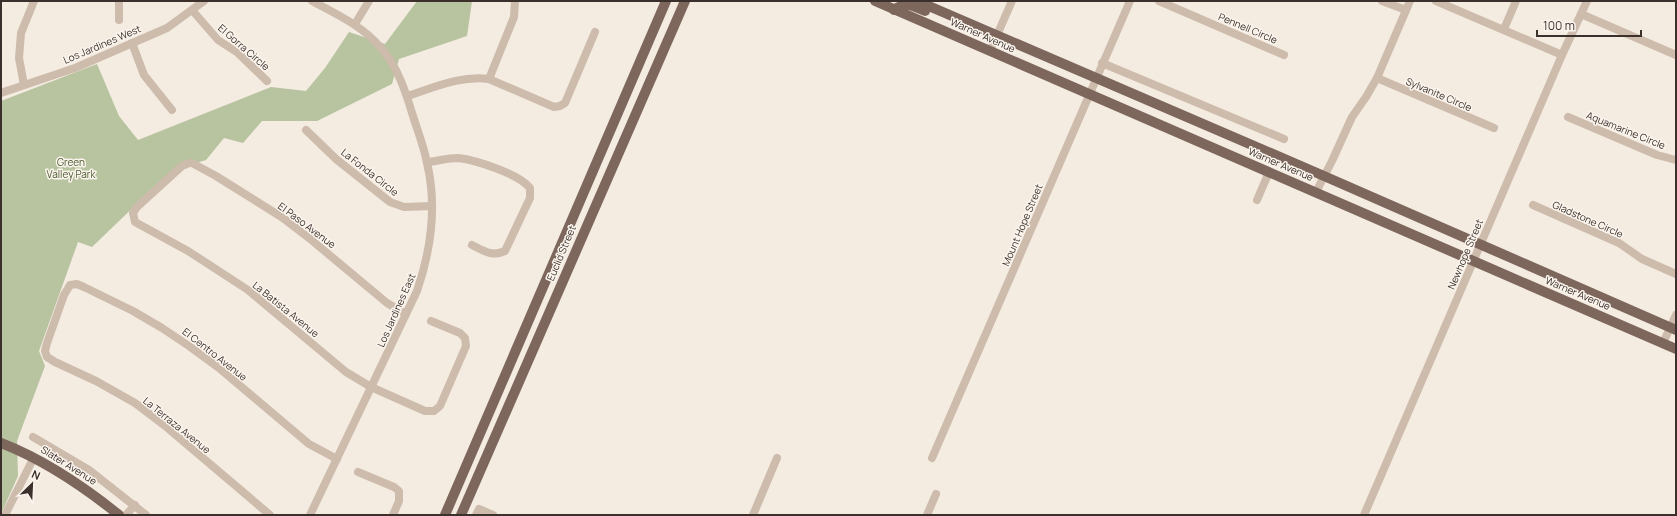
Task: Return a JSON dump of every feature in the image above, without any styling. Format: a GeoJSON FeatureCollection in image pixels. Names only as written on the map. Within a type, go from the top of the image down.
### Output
{"type":"FeatureCollection","features":[{"type":"Feature","properties":{"kind":"main road","name":"Euclid Street"},"geometry":{"type":"LineString","coordinates":[[445,515],[666,1]]}},
{"type":"Feature","properties":{"kind":"main road","name":"Euclid Street"},"geometry":{"type":"LineString","coordinates":[[461,515],[685,1]]}},
{"type":"Feature","properties":{"kind":"main road","name":"Warner Avenue"},"geometry":{"type":"LineString","coordinates":[[875,1],[1676,349]]}},
{"type":"Feature","properties":{"kind":"main road","name":"Warner Avenue"},"geometry":{"type":"LineString","coordinates":[[917,1],[1324,176],[1673,329]]}},
{"type":"Feature","properties":{"kind":"main road"},"geometry":{"type":"LineString","coordinates":[[894,10],[901,5],[906,4],[929,13],[941,12]]}},
{"type":"Feature","properties":{"kind":"main road","name":"Slater Avenue"},"geometry":{"type":"LineString","coordinates":[[1,443],[34,457],[67,476],[120,515]]}},
{"type":"Feature","properties":{"kind":"street"},"geometry":{"type":"LineString","coordinates":[[24,85],[19,58],[21,32],[34,1]]}},
{"type":"Feature","properties":{"kind":"street"},"geometry":{"type":"LineString","coordinates":[[119,20],[120,1]]}},
{"type":"Feature","properties":{"kind":"street","name":"Los Jardines West"},"geometry":{"type":"LineString","coordinates":[[1,93],[75,68],[167,28],[204,1]]}},
{"type":"Feature","properties":{"kind":"street","name":"Los Jardines East"},"geometry":{"type":"LineString","coordinates":[[310,515],[372,388],[417,291],[425,264],[431,226],[432,206],[427,162],[407,96],[398,74],[381,48],[355,24],[312,1]]}},
{"type":"Feature","properties":{"kind":"street"},"geometry":{"type":"LineString","coordinates":[[355,24],[369,1]]}},
{"type":"Feature","properties":{"kind":"street"},"geometry":{"type":"LineString","coordinates":[[489,79],[514,17],[515,1]]}},
{"type":"Feature","properties":{"kind":"street"},"geometry":{"type":"LineString","coordinates":[[990,51],[1012,1]]}},
{"type":"Feature","properties":{"kind":"street","name":"Mount Hope Street"},"geometry":{"type":"LineString","coordinates":[[932,458],[1130,1]]}},
{"type":"Feature","properties":{"kind":"street","name":"Pennell Circle"},"geometry":{"type":"LineString","coordinates":[[1159,1],[1284,55]]}},
{"type":"Feature","properties":{"kind":"street"},"geometry":{"type":"LineString","coordinates":[[1382,1],[1406,10]]}},
{"type":"Feature","properties":{"kind":"street"},"geometry":{"type":"LineString","coordinates":[[1316,192],[1352,117],[1377,78],[1410,1]]}},
{"type":"Feature","properties":{"kind":"street"},"geometry":{"type":"LineString","coordinates":[[1436,1],[1562,55]]}},
{"type":"Feature","properties":{"kind":"street"},"geometry":{"type":"LineString","coordinates":[[1504,30],[1516,1]]}},
{"type":"Feature","properties":{"kind":"street","name":"Newhope Street"},"geometry":{"type":"LineString","coordinates":[[1364,515],[1472,261],[1587,1]]}},
{"type":"Feature","properties":{"kind":"street","name":"El Gorra Circle"},"geometry":{"type":"LineString","coordinates":[[192,10],[218,40],[238,53],[267,81]]}},
{"type":"Feature","properties":{"kind":"street"},"geometry":{"type":"LineString","coordinates":[[1582,14],[1676,55]]}},
{"type":"Feature","properties":{"kind":"street"},"geometry":{"type":"LineString","coordinates":[[407,96],[454,81],[478,77],[489,79],[554,107],[560,106],[565,103],[595,32]]}},
{"type":"Feature","properties":{"kind":"street"},"geometry":{"type":"LineString","coordinates":[[132,43],[144,75],[172,110]]}},
{"type":"Feature","properties":{"kind":"street"},"geometry":{"type":"LineString","coordinates":[[1102,63],[1284,139]]}},
{"type":"Feature","properties":{"kind":"street","name":"Sylvanite Circle"},"geometry":{"type":"LineString","coordinates":[[1377,78],[1494,128]]}},
{"type":"Feature","properties":{"kind":"street","name":"Aquamarine Circle"},"geometry":{"type":"LineString","coordinates":[[1568,117],[1657,155],[1676,160]]}},
{"type":"Feature","properties":{"kind":"street","name":"La Fonda Circle"},"geometry":{"type":"LineString","coordinates":[[306,130],[336,159],[390,202],[404,207],[432,206]]}},
{"type":"Feature","properties":{"kind":"street"},"geometry":{"type":"LineString","coordinates":[[427,162],[457,158],[476,161],[520,178],[530,188],[530,198],[505,251],[495,255],[488,254],[472,245]]}},
{"type":"Feature","properties":{"kind":"street","name":"El Paso Avenue"},"geometry":{"type":"LineString","coordinates":[[133,213],[137,207],[182,166],[189,163],[197,165],[283,218],[310,238],[387,303],[406,314]]}},
{"type":"Feature","properties":{"kind":"street"},"geometry":{"type":"LineString","coordinates":[[1257,200],[1269,172]]}},
{"type":"Feature","properties":{"kind":"street","name":"Gladstone Circle"},"geometry":{"type":"LineString","coordinates":[[1533,205],[1619,243],[1642,259],[1676,274]]}},
{"type":"Feature","properties":{"kind":"street","name":"La Batista Avenue"},"geometry":{"type":"LineString","coordinates":[[133,213],[132,217],[135,222],[188,251],[220,271],[259,299],[346,372],[372,388],[425,411],[434,411],[440,406],[466,346],[465,338],[460,333],[431,321]]}},
{"type":"Feature","properties":{"kind":"street","name":"El Centro Avenue"},"geometry":{"type":"LineString","coordinates":[[45,351],[64,295],[70,285],[77,284],[133,311],[162,328],[219,368],[309,444],[337,459]]}},
{"type":"Feature","properties":{"kind":"street"},"geometry":{"type":"LineString","coordinates":[[1663,343],[1673,329],[1676,315]]}},
{"type":"Feature","properties":{"kind":"street","name":"La Terraza Avenue"},"geometry":{"type":"LineString","coordinates":[[45,351],[47,357],[54,362],[96,381],[141,408],[164,425],[270,515]]}},
{"type":"Feature","properties":{"kind":"street","name":"Slater Avenue"},"geometry":{"type":"LineString","coordinates":[[33,437],[89,470],[146,515]]}},
{"type":"Feature","properties":{"kind":"street"},"geometry":{"type":"LineString","coordinates":[[5,515],[34,457]]}},
{"type":"Feature","properties":{"kind":"street"},"geometry":{"type":"LineString","coordinates":[[753,515],[777,458]]}},
{"type":"Feature","properties":{"kind":"street"},"geometry":{"type":"LineString","coordinates":[[358,472],[394,487],[399,491],[399,501],[393,515]]}},
{"type":"Feature","properties":{"kind":"street"},"geometry":{"type":"LineString","coordinates":[[460,482],[472,488]]}},
{"type":"Feature","properties":{"kind":"street"},"geometry":{"type":"LineString","coordinates":[[928,515],[936,494]]}},
{"type":"Feature","properties":{"kind":"street"},"geometry":{"type":"LineString","coordinates":[[126,515],[135,505]]}},
{"type":"Feature","properties":{"kind":"street"},"geometry":{"type":"LineString","coordinates":[[477,512],[493,515]]}},
{"type":"Feature","properties":{"kind":"green space","name":"Green Valley Park"},"geometry":{"type":"Polygon","coordinates":[[[417,1],[472,1],[467,36],[399,59],[392,84],[317,121],[262,121],[243,143],[224,138],[206,160],[171,171],[92,247],[78,242],[39,351],[45,366],[17,441],[18,476],[1,514],[1,101],[97,64],[119,116],[138,140],[271,87],[306,91],[325,68],[349,32],[385,44],[417,1]]]}}]}
